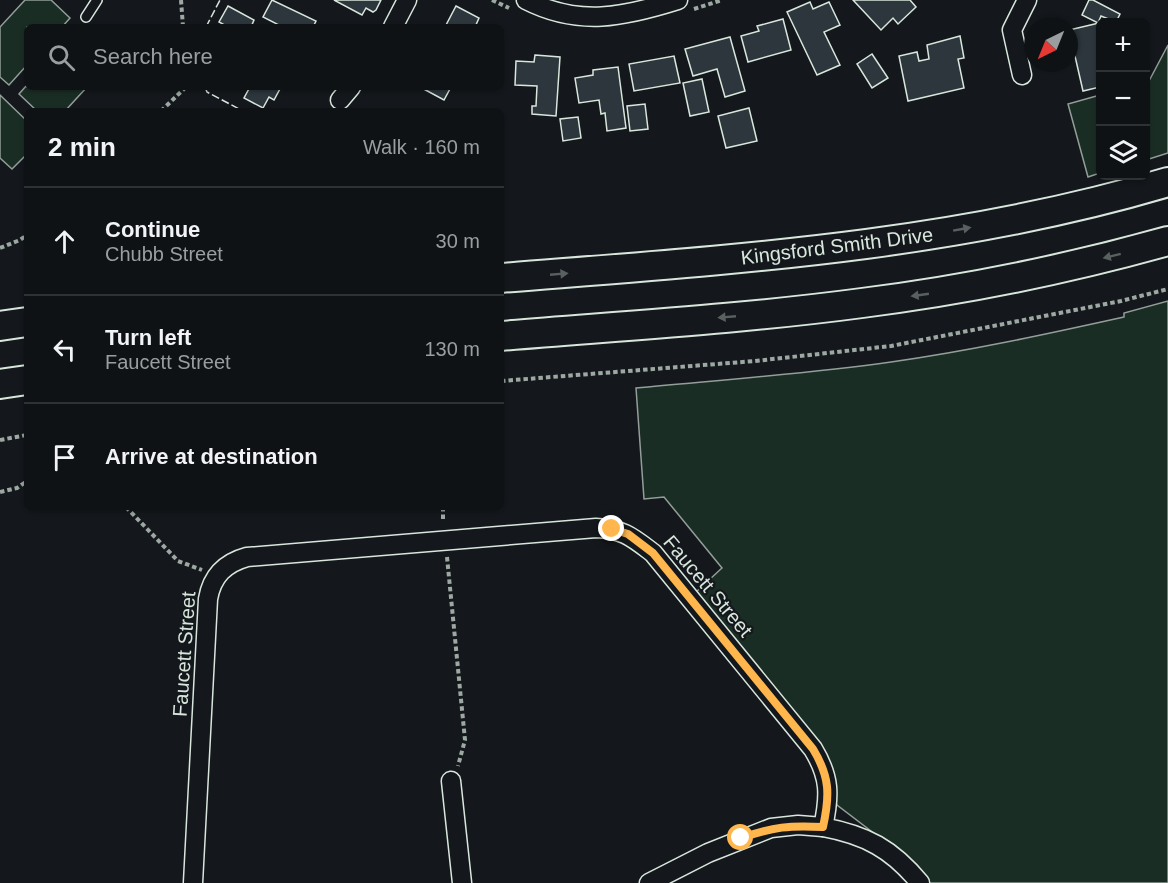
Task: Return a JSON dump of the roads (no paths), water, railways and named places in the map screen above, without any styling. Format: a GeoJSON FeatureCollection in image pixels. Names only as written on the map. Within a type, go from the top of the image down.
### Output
{"type":"FeatureCollection","features":[{"type":"Feature","properties":{"kind":"main road","name":"Kingsford Smith Drive"},"geometry":{"type":"LineString","coordinates":[[504,278],[760,257],[889,242],[1005,221],[1125,195],[1168,182]]}},
{"type":"Feature","properties":{"kind":"main road"},"geometry":{"type":"LineString","coordinates":[[504,336],[753,315],[862,303],[1004,280],[1168,241]]}},
{"type":"Feature","properties":{"kind":"main road"},"geometry":{"type":"LineString","coordinates":[[0,326],[24,322]]}},
{"type":"Feature","properties":{"kind":"street"},"geometry":{"type":"LineString","coordinates":[[395,24],[407,0]]}},
{"type":"Feature","properties":{"kind":"street"},"geometry":{"type":"LineString","coordinates":[[526,0],[542,8],[573,16],[606,18],[640,12],[678,0]]}},
{"type":"Feature","properties":{"kind":"street"},"geometry":{"type":"LineString","coordinates":[[1022,75],[1012,30],[1027,0]]}},
{"type":"Feature","properties":{"kind":"street","name":"Faucett Street"},"geometry":{"type":"LineString","coordinates":[[193,883],[208,599],[216,575],[234,560],[247,556],[596,528],[612,529],[628,534],[653,553],[813,749],[823,766],[828,784],[823,827]]}},
{"type":"Feature","properties":{"kind":"street"},"geometry":{"type":"LineString","coordinates":[[452,781],[462,883]]}},
{"type":"Feature","properties":{"kind":"street"},"geometry":{"type":"LineString","coordinates":[[649,883],[708,853],[771,828],[798,825],[823,827],[867,838],[905,864],[920,883]]}},
{"type":"Feature","properties":{"kind":"lane"},"geometry":{"type":"LineString","coordinates":[[86,17],[97,0]]}}]}
